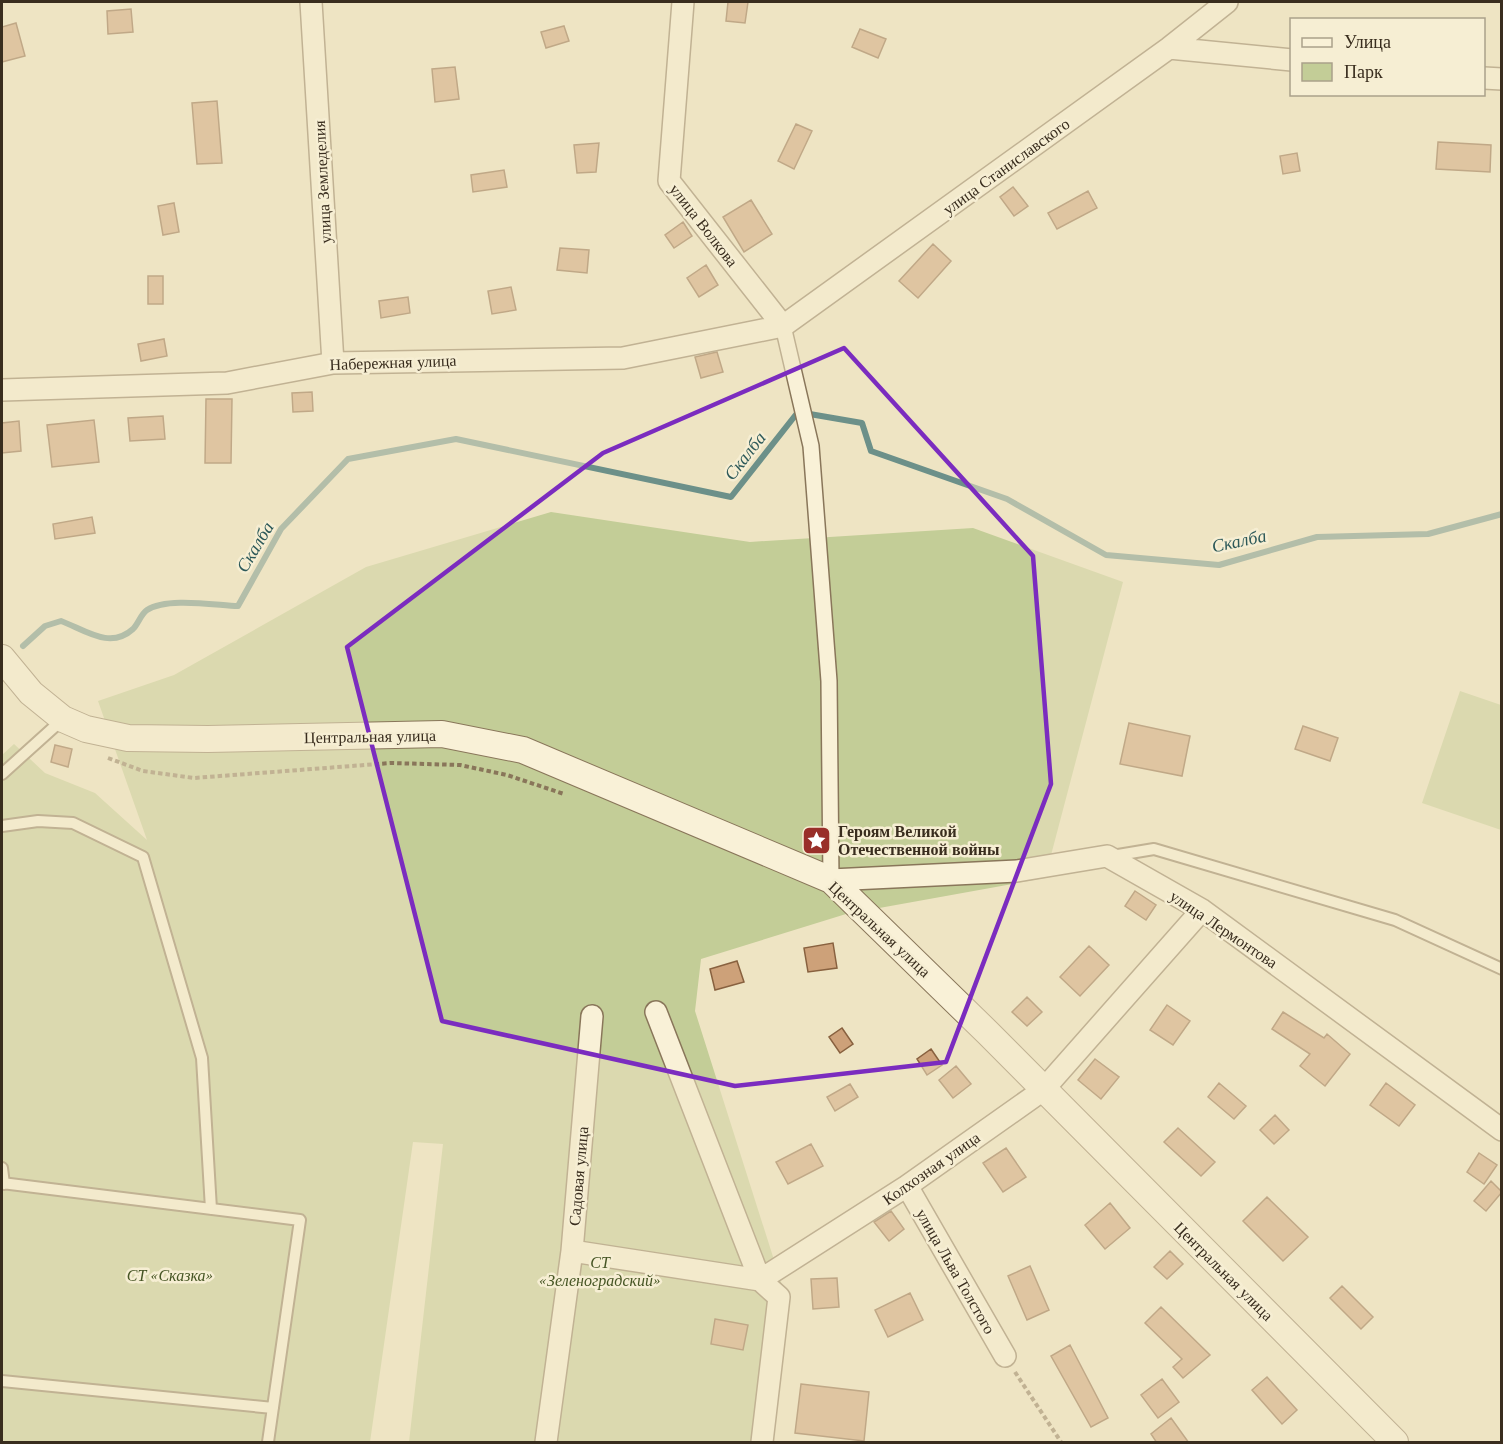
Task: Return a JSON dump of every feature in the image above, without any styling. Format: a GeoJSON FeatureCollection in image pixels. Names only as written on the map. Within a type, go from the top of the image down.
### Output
{"type":"FeatureCollection","features":[{"type":"Feature","properties":{"kind":"street","name":"улица Земледелия"},"geometry":{"type":"LineString","coordinates":[[311,2],[333,363]]}},
{"type":"Feature","properties":{"kind":"street","name":"улица Волкова"},"geometry":{"type":"LineString","coordinates":[[683,2],[669,181],[783,326]]}},
{"type":"Feature","properties":{"kind":"street","name":"улица Станиславского"},"geometry":{"type":"LineString","coordinates":[[783,326],[1169,48],[1227,2]]}},
{"type":"Feature","properties":{"kind":"street"},"geometry":{"type":"LineString","coordinates":[[1169,48],[1290,60]]}},
{"type":"Feature","properties":{"kind":"street"},"geometry":{"type":"LineString","coordinates":[[1485,78],[1502,80]]}},
{"type":"Feature","properties":{"kind":"street","name":"Набережная улица"},"geometry":{"type":"LineString","coordinates":[[2,390],[227,382],[333,363],[623,357],[783,326]]}},
{"type":"Feature","properties":{"kind":"street"},"geometry":{"type":"LineString","coordinates":[[783,326],[811,446],[829,681],[831,880],[1017,871],[1107,856]]}},
{"type":"Feature","properties":{"kind":"street","name":"Центральная улица"},"geometry":{"type":"LineString","coordinates":[[2,658],[31,693],[63,719],[86,729],[128,738],[220,739],[442,734],[523,750],[831,880],[1395,1443]]}},
{"type":"Feature","properties":{"kind":"street","name":"улица Лермонтова"},"geometry":{"type":"LineString","coordinates":[[1107,856],[1202,910],[1502,1130]]}},
{"type":"Feature","properties":{"kind":"street","name":"Колхозная улица"},"geometry":{"type":"LineString","coordinates":[[760,1280],[907,1186],[1043,1090],[1202,910]]}},
{"type":"Feature","properties":{"kind":"street"},"geometry":{"type":"LineString","coordinates":[[656,1012],[760,1280],[779,1297],[762,1443]]}},
{"type":"Feature","properties":{"kind":"street","name":"Садовая улица"},"geometry":{"type":"LineString","coordinates":[[546,1443],[572,1251],[592,1017]]}},
{"type":"Feature","properties":{"kind":"street","name":"улица Льва Толстого"},"geometry":{"type":"LineString","coordinates":[[907,1186],[1005,1356]]}},
{"type":"Feature","properties":{"kind":"street"},"geometry":{"type":"LineString","coordinates":[[572,1251],[760,1280]]}},
{"type":"Feature","properties":{"kind":"lane"},"geometry":{"type":"LineString","coordinates":[[2,774],[63,719]]}},
{"type":"Feature","properties":{"kind":"lane"},"geometry":{"type":"LineString","coordinates":[[2,826],[38,821],[73,823],[143,856],[202,1058],[211,1209]]}},
{"type":"Feature","properties":{"kind":"lane"},"geometry":{"type":"LineString","coordinates":[[1107,856],[1154,849],[1395,920],[1502,969]]}},
{"type":"Feature","properties":{"kind":"lane"},"geometry":{"type":"LineString","coordinates":[[2,1168],[3,1184],[300,1220],[268,1443]]}},
{"type":"Feature","properties":{"kind":"lane"},"geometry":{"type":"LineString","coordinates":[[2,1381],[273,1408]]}},
{"type":"Feature","properties":{"kind":"path"},"geometry":{"type":"LineString","coordinates":[[99,755],[143,771],[194,778],[391,764],[460,765],[507,775],[573,797]]}},
{"type":"Feature","properties":{"kind":"path"},"geometry":{"type":"LineString","coordinates":[[1005,1356],[1061,1443]]}},
{"type":"Feature","properties":{"kind":"highlighted area"},"geometry":{"type":"Polygon","coordinates":[[[844,348],[1033,556],[1051,784],[946,1062],[735,1086],[442,1021],[347,647],[603,453],[844,348]]]}},
{"type":"Feature","properties":{"kind":"green space"},"geometry":{"type":"Polygon","coordinates":[[[551,512],[750,542],[973,528],[1123,582],[1045,878],[846,914],[701,959],[695,1011],[788,1304],[770,1442],[409,1442],[443,1144],[413,1142],[370,1442],[2,1442],[2,755],[14,744],[45,773],[95,793],[147,840],[98,701],[174,675],[366,567],[551,512]]]}},
{"type":"Feature","properties":{"kind":"green space"},"geometry":{"type":"Polygon","coordinates":[[[1460,691],[1501,705],[1501,830],[1422,803],[1460,691]]]}},
{"type":"Feature","properties":{"kind":"building"},"geometry":{"type":"Polygon","coordinates":[[[728,2],[748,2],[745,23],[726,21],[728,2]]]}},
{"type":"Feature","properties":{"kind":"building"},"geometry":{"type":"Polygon","coordinates":[[[131,9],[133,32],[108,34],[107,11],[131,9]]]}},
{"type":"Feature","properties":{"kind":"building"},"geometry":{"type":"Polygon","coordinates":[[[16,23],[25,56],[2,62],[2,27],[16,23]]]}},
{"type":"Feature","properties":{"kind":"building"},"geometry":{"type":"Polygon","coordinates":[[[564,26],[569,41],[546,48],[541,32],[564,26]]]}},
{"type":"Feature","properties":{"kind":"building"},"geometry":{"type":"Polygon","coordinates":[[[860,29],[886,39],[878,58],[852,47],[860,29]]]}},
{"type":"Feature","properties":{"kind":"building"},"geometry":{"type":"Polygon","coordinates":[[[455,67],[459,99],[435,102],[432,69],[455,67]]]}},
{"type":"Feature","properties":{"kind":"building"},"geometry":{"type":"Polygon","coordinates":[[[217,101],[222,163],[197,164],[192,103],[217,101]]]}},
{"type":"Feature","properties":{"kind":"building"},"geometry":{"type":"Polygon","coordinates":[[[796,124],[812,131],[794,169],[778,161],[796,124]]]}},
{"type":"Feature","properties":{"kind":"building"},"geometry":{"type":"Polygon","coordinates":[[[1438,142],[1491,145],[1490,172],[1436,169],[1438,142]]]}},
{"type":"Feature","properties":{"kind":"building"},"geometry":{"type":"Polygon","coordinates":[[[599,143],[596,172],[577,173],[574,145],[599,143]]]}},
{"type":"Feature","properties":{"kind":"building"},"geometry":{"type":"Polygon","coordinates":[[[1297,153],[1300,171],[1283,174],[1280,156],[1297,153]]]}},
{"type":"Feature","properties":{"kind":"building"},"geometry":{"type":"Polygon","coordinates":[[[504,170],[507,187],[473,192],[471,175],[504,170]]]}},
{"type":"Feature","properties":{"kind":"building"},"geometry":{"type":"Polygon","coordinates":[[[1013,187],[1028,206],[1014,216],[1000,197],[1013,187]]]}},
{"type":"Feature","properties":{"kind":"building"},"geometry":{"type":"Polygon","coordinates":[[[1088,191],[1097,208],[1057,229],[1048,213],[1088,191]]]}},
{"type":"Feature","properties":{"kind":"building"},"geometry":{"type":"Polygon","coordinates":[[[751,200],[772,234],[744,252],[723,217],[751,200]]]}},
{"type":"Feature","properties":{"kind":"building"},"geometry":{"type":"Polygon","coordinates":[[[174,203],[179,232],[163,235],[158,206],[174,203]]]}},
{"type":"Feature","properties":{"kind":"building"},"geometry":{"type":"Polygon","coordinates":[[[683,222],[692,236],[674,248],[665,235],[683,222]]]}},
{"type":"Feature","properties":{"kind":"building"},"geometry":{"type":"Polygon","coordinates":[[[933,244],[951,261],[918,298],[899,281],[933,244]]]}},
{"type":"Feature","properties":{"kind":"building"},"geometry":{"type":"Polygon","coordinates":[[[560,248],[589,250],[587,273],[557,270],[560,248]]]}},
{"type":"Feature","properties":{"kind":"building"},"geometry":{"type":"Polygon","coordinates":[[[706,265],[718,285],[699,297],[687,278],[706,265]]]}},
{"type":"Feature","properties":{"kind":"building"},"geometry":{"type":"Polygon","coordinates":[[[148,276],[163,276],[163,304],[148,304],[148,276]]]}},
{"type":"Feature","properties":{"kind":"building"},"geometry":{"type":"Polygon","coordinates":[[[511,287],[516,310],[492,314],[488,291],[511,287]]]}},
{"type":"Feature","properties":{"kind":"building"},"geometry":{"type":"Polygon","coordinates":[[[408,297],[410,313],[381,318],[379,301],[408,297]]]}},
{"type":"Feature","properties":{"kind":"building"},"geometry":{"type":"Polygon","coordinates":[[[164,339],[167,356],[141,361],[138,344],[164,339]]]}},
{"type":"Feature","properties":{"kind":"building"},"geometry":{"type":"Polygon","coordinates":[[[717,352],[723,372],[701,378],[695,357],[717,352]]]}},
{"type":"Feature","properties":{"kind":"building"},"geometry":{"type":"Polygon","coordinates":[[[312,392],[313,411],[293,412],[292,393],[312,392]]]}},
{"type":"Feature","properties":{"kind":"building"},"geometry":{"type":"Polygon","coordinates":[[[206,399],[232,399],[231,463],[205,463],[206,399]]]}},
{"type":"Feature","properties":{"kind":"building"},"geometry":{"type":"Polygon","coordinates":[[[163,416],[165,439],[130,441],[128,418],[163,416]]]}},
{"type":"Feature","properties":{"kind":"building"},"geometry":{"type":"Polygon","coordinates":[[[94,420],[99,462],[52,467],[47,425],[94,420]]]}},
{"type":"Feature","properties":{"kind":"building"},"geometry":{"type":"Polygon","coordinates":[[[19,421],[21,451],[2,453],[2,423],[19,421]]]}},
{"type":"Feature","properties":{"kind":"building"},"geometry":{"type":"Polygon","coordinates":[[[92,517],[95,533],[55,539],[53,524],[92,517]]]}},
{"type":"Feature","properties":{"kind":"building"},"geometry":{"type":"Polygon","coordinates":[[[1129,723],[1190,736],[1182,776],[1120,764],[1129,723]]]}},
{"type":"Feature","properties":{"kind":"building"},"geometry":{"type":"Polygon","coordinates":[[[1303,726],[1338,738],[1330,761],[1295,749],[1303,726]]]}},
{"type":"Feature","properties":{"kind":"building"},"geometry":{"type":"Polygon","coordinates":[[[55,745],[72,749],[68,767],[51,762],[55,745]]]}},
{"type":"Feature","properties":{"kind":"building"},"geometry":{"type":"Polygon","coordinates":[[[1135,891],[1156,905],[1146,920],[1125,906],[1135,891]]]}},
{"type":"Feature","properties":{"kind":"building"},"geometry":{"type":"Polygon","coordinates":[[[833,943],[837,968],[808,972],[804,948],[833,943]]]}},
{"type":"Feature","properties":{"kind":"building"},"geometry":{"type":"Polygon","coordinates":[[[1089,946],[1109,965],[1080,996],[1060,977],[1089,946]]]}},
{"type":"Feature","properties":{"kind":"building"},"geometry":{"type":"Polygon","coordinates":[[[737,961],[744,982],[715,990],[710,969],[737,961]]]}},
{"type":"Feature","properties":{"kind":"building"},"geometry":{"type":"Polygon","coordinates":[[[1027,997],[1042,1012],[1027,1026],[1012,1012],[1027,997]]]}},
{"type":"Feature","properties":{"kind":"building"},"geometry":{"type":"Polygon","coordinates":[[[1167,1005],[1190,1021],[1173,1045],[1150,1030],[1167,1005]]]}},
{"type":"Feature","properties":{"kind":"building"},"geometry":{"type":"Polygon","coordinates":[[[1283,1012],[1324,1038],[1327,1034],[1350,1054],[1325,1086],[1300,1066],[1310,1054],[1272,1029],[1283,1012]]]}},
{"type":"Feature","properties":{"kind":"building"},"geometry":{"type":"Polygon","coordinates":[[[842,1028],[853,1044],[840,1053],[829,1037],[842,1028]]]}},
{"type":"Feature","properties":{"kind":"building"},"geometry":{"type":"Polygon","coordinates":[[[931,1049],[942,1065],[927,1075],[917,1059],[931,1049]]]}},
{"type":"Feature","properties":{"kind":"building"},"geometry":{"type":"Polygon","coordinates":[[[1095,1059],[1119,1077],[1101,1099],[1078,1080],[1095,1059]]]}},
{"type":"Feature","properties":{"kind":"building"},"geometry":{"type":"Polygon","coordinates":[[[956,1066],[971,1084],[953,1098],[939,1080],[956,1066]]]}},
{"type":"Feature","properties":{"kind":"building"},"geometry":{"type":"Polygon","coordinates":[[[1219,1083],[1246,1106],[1234,1119],[1208,1097],[1219,1083]]]}},
{"type":"Feature","properties":{"kind":"building"},"geometry":{"type":"Polygon","coordinates":[[[1386,1083],[1415,1105],[1399,1126],[1370,1105],[1386,1083]]]}},
{"type":"Feature","properties":{"kind":"building"},"geometry":{"type":"Polygon","coordinates":[[[850,1084],[858,1097],[835,1111],[827,1097],[850,1084]]]}},
{"type":"Feature","properties":{"kind":"building"},"geometry":{"type":"Polygon","coordinates":[[[1275,1115],[1289,1130],[1274,1144],[1260,1130],[1275,1115]]]}},
{"type":"Feature","properties":{"kind":"building"},"geometry":{"type":"Polygon","coordinates":[[[1178,1128],[1215,1162],[1201,1176],[1164,1142],[1178,1128]]]}},
{"type":"Feature","properties":{"kind":"building"},"geometry":{"type":"Polygon","coordinates":[[[811,1144],[823,1166],[788,1184],[776,1162],[811,1144]]]}},
{"type":"Feature","properties":{"kind":"building"},"geometry":{"type":"Polygon","coordinates":[[[1006,1148],[1026,1177],[1003,1192],[983,1163],[1006,1148]]]}},
{"type":"Feature","properties":{"kind":"building"},"geometry":{"type":"Polygon","coordinates":[[[1479,1153],[1497,1165],[1484,1184],[1467,1172],[1479,1153]]]}},
{"type":"Feature","properties":{"kind":"building"},"geometry":{"type":"Polygon","coordinates":[[[1491,1181],[1502,1192],[1486,1211],[1474,1201],[1491,1181]]]}},
{"type":"Feature","properties":{"kind":"building"},"geometry":{"type":"Polygon","coordinates":[[[1267,1197],[1308,1237],[1283,1261],[1243,1221],[1267,1197]]]}},
{"type":"Feature","properties":{"kind":"building"},"geometry":{"type":"Polygon","coordinates":[[[1110,1203],[1130,1228],[1105,1249],[1085,1225],[1110,1203]]]}},
{"type":"Feature","properties":{"kind":"building"},"geometry":{"type":"Polygon","coordinates":[[[891,1211],[904,1229],[889,1241],[874,1222],[891,1211]]]}},
{"type":"Feature","properties":{"kind":"building"},"geometry":{"type":"Polygon","coordinates":[[[1170,1251],[1183,1264],[1167,1279],[1154,1267],[1170,1251]]]}},
{"type":"Feature","properties":{"kind":"building"},"geometry":{"type":"Polygon","coordinates":[[[1030,1266],[1049,1310],[1027,1320],[1008,1276],[1030,1266]]]}},
{"type":"Feature","properties":{"kind":"building"},"geometry":{"type":"Polygon","coordinates":[[[837,1278],[839,1307],[813,1309],[811,1279],[837,1278]]]}},
{"type":"Feature","properties":{"kind":"building"},"geometry":{"type":"Polygon","coordinates":[[[1342,1286],[1373,1317],[1361,1329],[1330,1298],[1342,1286]]]}},
{"type":"Feature","properties":{"kind":"building"},"geometry":{"type":"Polygon","coordinates":[[[910,1293],[923,1320],[888,1337],[875,1310],[910,1293]]]}},
{"type":"Feature","properties":{"kind":"building"},"geometry":{"type":"Polygon","coordinates":[[[1161,1307],[1210,1355],[1183,1378],[1173,1367],[1182,1359],[1145,1323],[1161,1307]]]}},
{"type":"Feature","properties":{"kind":"building"},"geometry":{"type":"Polygon","coordinates":[[[715,1319],[748,1325],[743,1350],[711,1344],[715,1319]]]}},
{"type":"Feature","properties":{"kind":"building"},"geometry":{"type":"Polygon","coordinates":[[[1070,1345],[1108,1418],[1091,1427],[1051,1356],[1070,1345]]]}},
{"type":"Feature","properties":{"kind":"building"},"geometry":{"type":"Polygon","coordinates":[[[1267,1377],[1297,1410],[1282,1424],[1252,1390],[1267,1377]]]}},
{"type":"Feature","properties":{"kind":"building"},"geometry":{"type":"Polygon","coordinates":[[[1162,1379],[1179,1402],[1158,1418],[1141,1395],[1162,1379]]]}},
{"type":"Feature","properties":{"kind":"building"},"geometry":{"type":"Polygon","coordinates":[[[801,1384],[869,1392],[864,1441],[795,1433],[801,1384]]]}},
{"type":"Feature","properties":{"kind":"building"},"geometry":{"type":"Polygon","coordinates":[[[1171,1418],[1189,1443],[1157,1443],[1151,1434],[1171,1418]]]}},
{"type":"Feature","properties":{"kind":"waterway","name":"Скалба"},"geometry":{"type":"LineString","coordinates":[[23,646],[45,626],[61,621],[97,636],[115,638],[133,629],[145,612],[156,606],[178,603],[238,606],[281,529],[348,459],[456,439],[731,497],[798,412],[862,423],[871,451],[1007,499],[1106,555],[1219,565],[1317,537],[1428,534],[1502,514]]}},
{"type":"Feature","properties":{"kind":"place","name":"Героям Великой Отечественной войны"},"geometry":{"type":"Point","coordinates":[817,840]}},
{"type":"Feature","properties":{"kind":"park label","name":"СТ «Зеленоградский»"},"geometry":{"type":"Point","coordinates":[600,1271]}},
{"type":"Feature","properties":{"kind":"park label","name":"СТ «Сказка»"},"geometry":{"type":"Point","coordinates":[170,1275]}}]}
